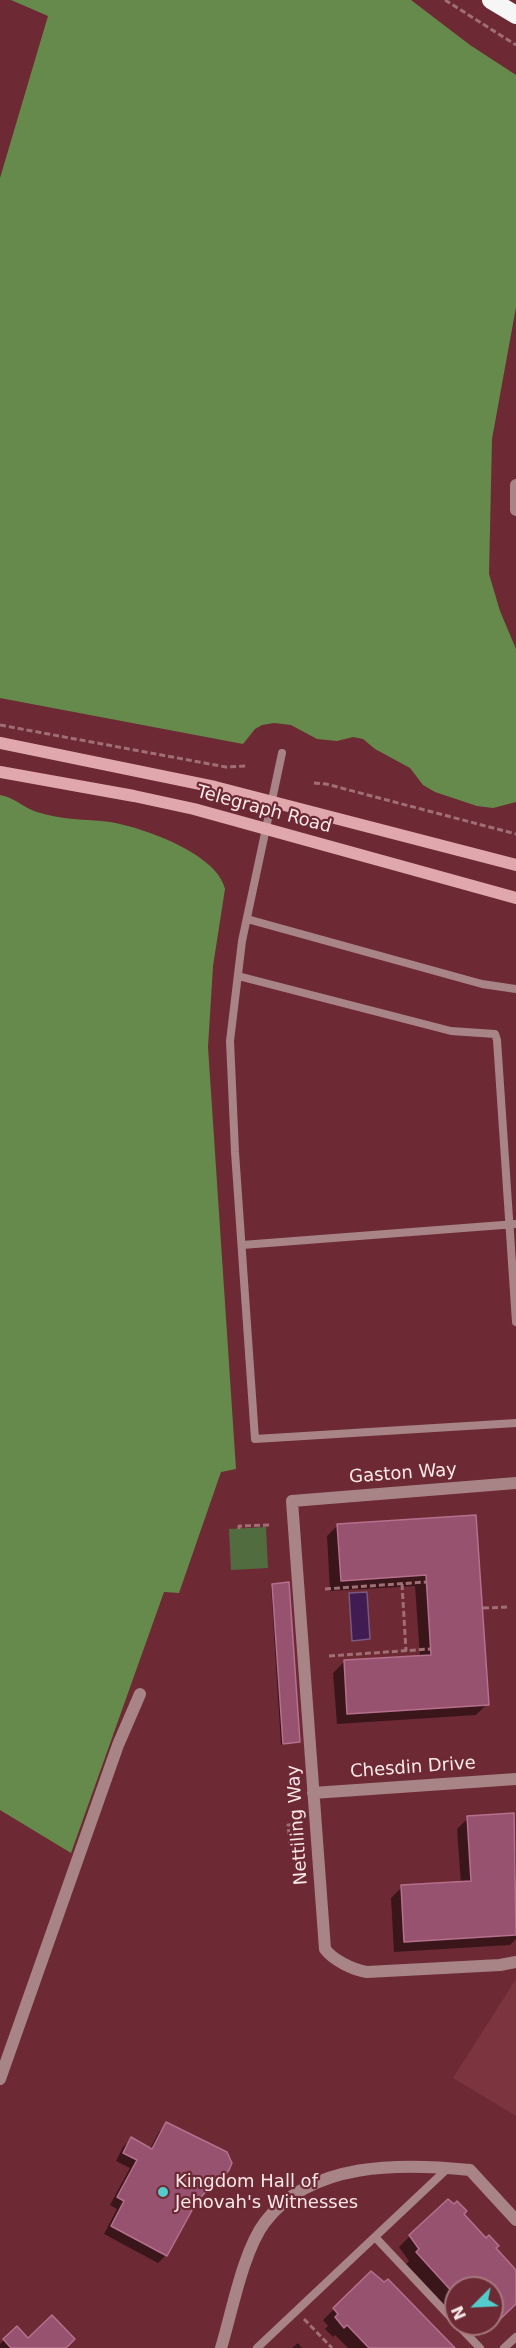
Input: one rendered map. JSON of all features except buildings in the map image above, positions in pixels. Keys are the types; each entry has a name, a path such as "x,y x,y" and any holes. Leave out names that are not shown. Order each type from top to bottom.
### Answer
{"highway":[{"path":"491,0 516,15"}],"main road":[{"name":"Telegraph Road","path":"0,743 104,763 271,801 516,865"},
{"name":"Telegraph Road","path":"0,772 134,796 266,828 516,898"}],"street":[{"path":"516,485 516,510"},
{"name":"Gaston Way","path":"292,1501 516,1484"},
{"name":"Nettiling Way","path":"292,1501 324,1945 329,1954 353,1968 367,1972 500,1965 516,1962"},
{"path":"0,2079 118,1745 140,1694"},
{"name":"Chesdin Drive","path":"313,1792 516,1779"},
{"path":"221,2348 250,2248 265,2222 291,2198 309,2186 346,2173 382,2167 422,2165 470,2170 516,2220"}],"lane":[{"path":"282,753 247,919 237,976 230,1041 255,1439 516,1423"},
{"path":"247,919 482,984 516,988"},
{"path":"237,976 451,1031 495,1034 513,1224 516,1322"},
{"path":"242,1245 513,1224"},
{"path":"257,2348 448,2168"},
{"path":"375,2237 444,2309"},
{"path":"469,2336 480,2348"},
{"path":"504,2348 516,2337"}],"path":[{"path":"445,0 516,45"},
{"path":"0,725 226,767 247,766"},
{"path":"314,783 326,784 516,834"},
{"path":"239,1529 239,1526 271,1525"},
{"path":"325,1589 426,1582"},
{"path":"402,1584 406,1651"},
{"path":"483,1608 509,1607"},
{"path":"329,1656 430,1649"},
{"path":"290,1844 288,1825 306,1824"},
{"path":"296,2311 332,2348"}],"shaded area":[{"path":"367,1592 370,1639 352,1641 349,1593"},
{"path":"516,1979 516,2116 453,2078"}],"green space":[{"path":"11,0 411,0 470,45 516,75 516,307 492,439 489,574 500,611 516,649 516,802 493,808 477,806 435,792 423,785 410,768 375,749 363,739 353,737 337,741 317,739 291,725 274,723 255,729 243,744 0,698 0,178 48,16"},
{"path":"0,795 46,815 110,822 159,836 177,844 209,864 219,876 225,889 213,966 208,1047 236,1469 221,1472 179,1593 164,1592 71,1853 0,1810"},
{"path":"266,1527 268,1568 231,1570 229,1529"}],"place":[{"name":"Kingdom Hall of Jehovah's Witnesses","path":"163,2192"}]}
